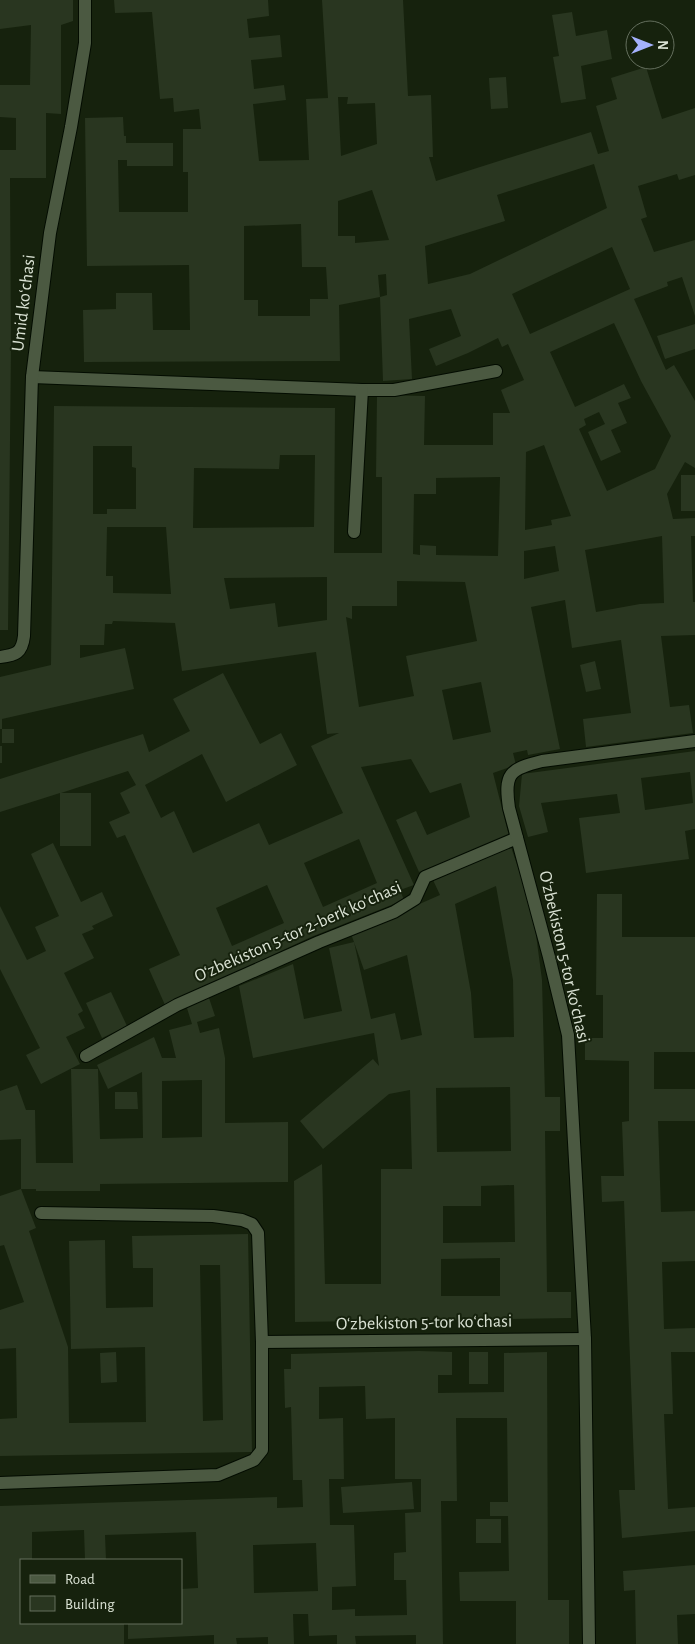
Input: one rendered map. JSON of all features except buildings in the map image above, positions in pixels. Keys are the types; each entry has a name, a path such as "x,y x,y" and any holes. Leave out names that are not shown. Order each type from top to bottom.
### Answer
{"street":[{"name":"Umid koʻchasi","path":"0,657 10,656 18,652 23,645 32,377 50,233 85,43 85,0"},
{"path":"32,377 394,390 496,371"},
{"path":"354,532 362,390"},
{"name":"Oʻzbekiston 5-tor koʻchasi","path":"589,1644 585,1339 568,1035 549,957 508,808 506,786 511,774 523,766 542,761 695,741"},
{"name":"Oʻzbekiston 5-tor 2-berk koʻchasi","path":"86,1056 178,1005 319,942 394,912 415,899 425,877 517,838"},
{"path":"0,1483 218,1475 254,1460 262,1450 262,1342 258,1233 252,1224 242,1220 213,1216 41,1213"},
{"name":"Oʻzbekiston 5-tor koʻchasi","path":"262,1342 585,1339"}]}
